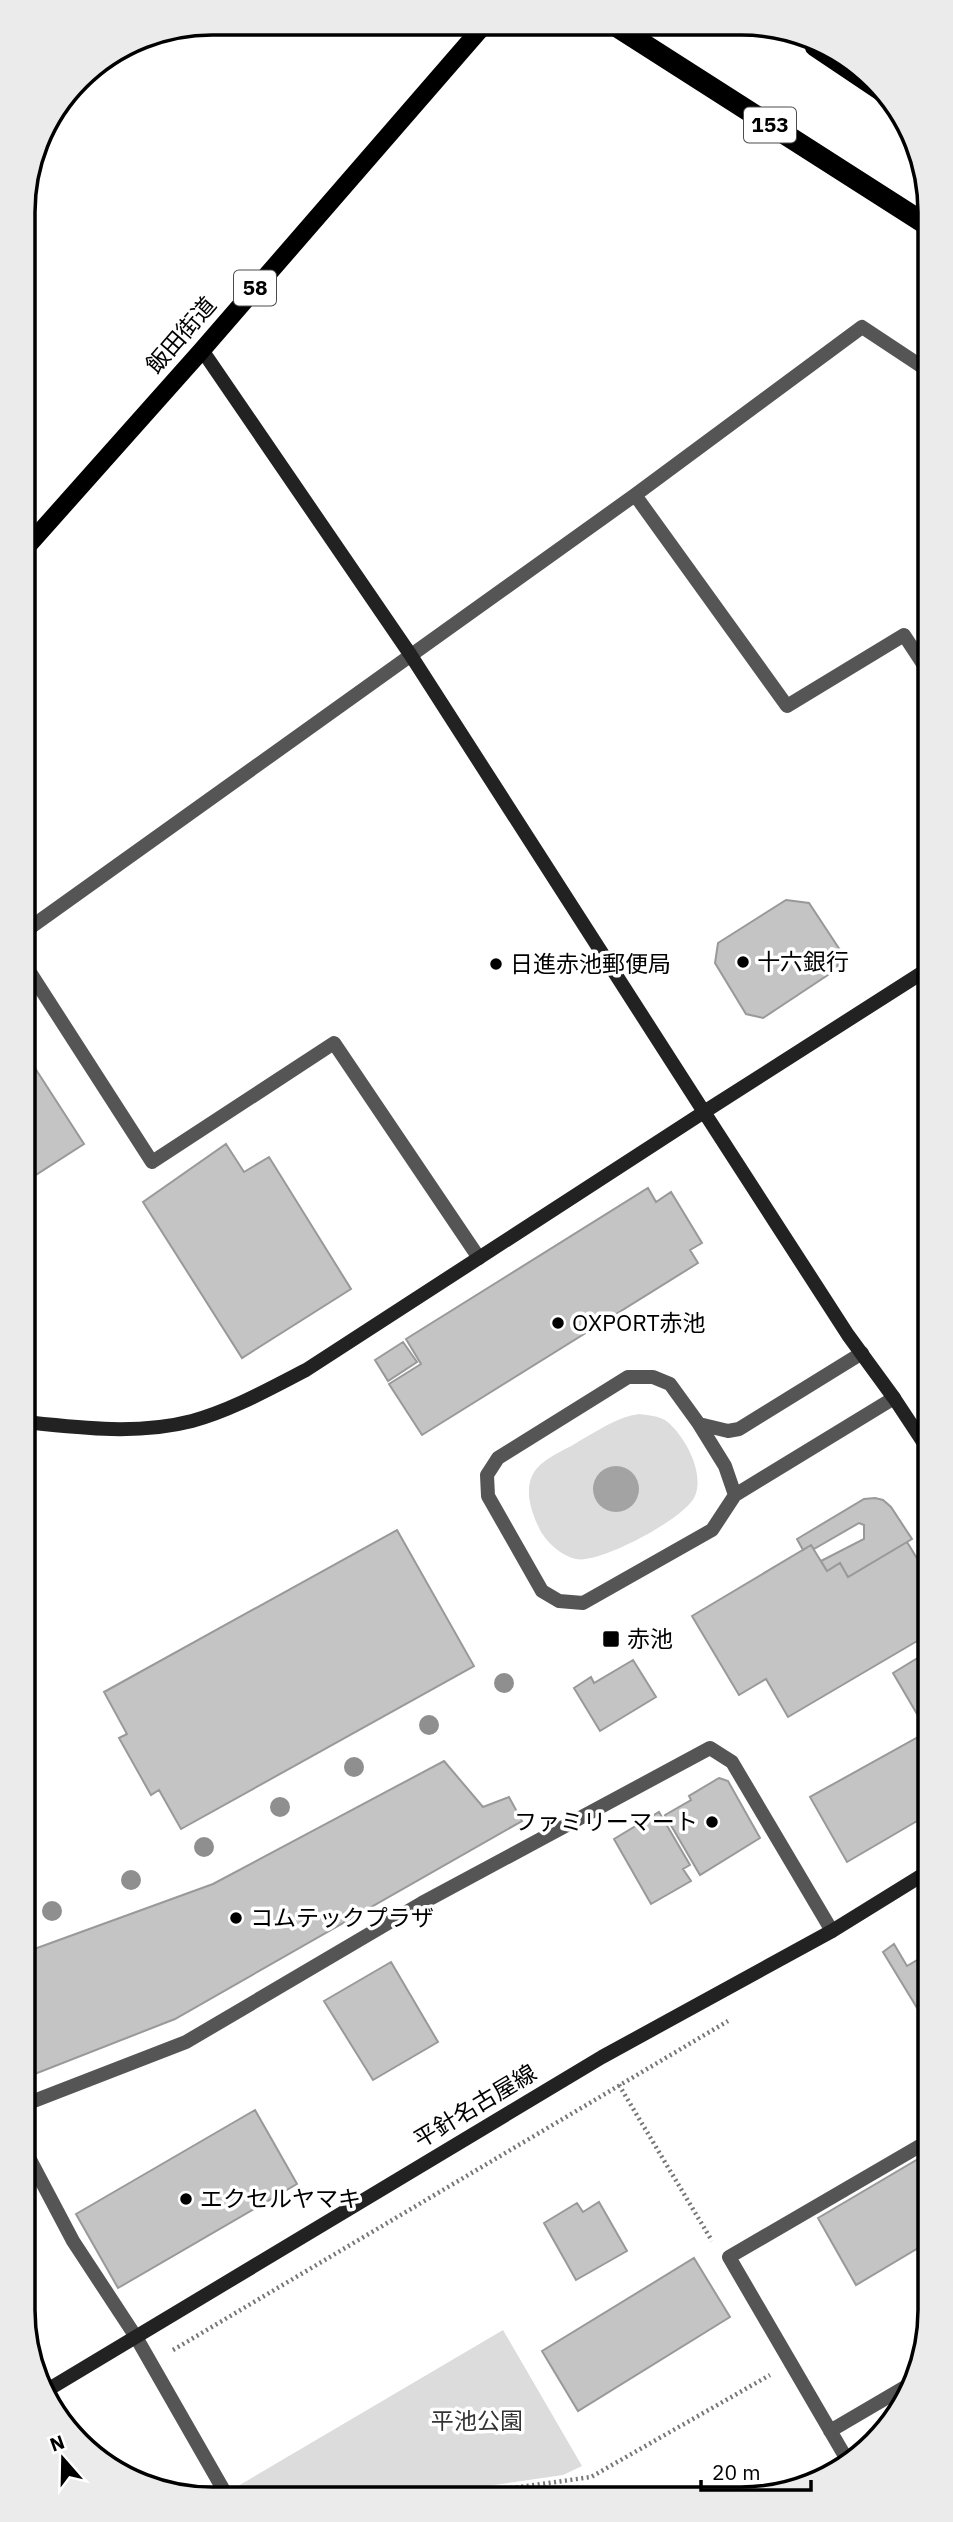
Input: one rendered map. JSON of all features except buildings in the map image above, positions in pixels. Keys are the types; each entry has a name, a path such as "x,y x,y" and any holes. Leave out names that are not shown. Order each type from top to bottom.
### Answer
{"highway":[{"name":"153","path":"630,35 918,219"}],"main road":[{"name":"飯田街道","path":"35,538 202,350 474,35"}],"street":[{"path":"35,924 635,495 862,327 918,364"},
{"path":"202,350 410,654 848,1335 918,1434"},
{"path":"635,495 787,706 904,635 918,656"},
{"path":"35,1423 133,1429 191,1421 239,1404 306,1370 918,975"},
{"path":"35,980 152,1161 334,1043 479,1258"},
{"path":"699,1424 728,1432 739,1429 862,1353"},
{"path":"735,1495 725,1466 699,1424 670,1384 653,1377 628,1377 498,1458 487,1475 488,1496 542,1591 559,1601 583,1603 712,1530 735,1495 894,1398"},
{"path":"35,2101 186,2042 422,1903 710,1748 732,1762 832,1931"},
{"name":"平針名古屋線","path":"52,2387 602,2057 832,1931 918,1878"},
{"path":"844,2454 729,2257 918,2147"},
{"path":"35,2169 73,2241 136,2337 222,2487"},
{"path":"830,2431 900,2390"}],"path":[{"path":"166,2354 738,2015"},
{"path":"619,2085 716,2248 729,2257"},
{"path":"520,2487 592,2477 792,2362"}],"green space":[{"path":"639,1414 665,1420 679,1434 695,1465 695,1496 676,1516 622,1547 588,1559 565,1555 547,1540 533,1514 529,1488 534,1472 549,1458 602,1428"},
{"name":"平池公園","path":"503,2330 582,2466 563,2475 481,2487 238,2486"}],"shaded area":[{"path":"616,1466 632,1473 639,1489 632,1505 616,1512 600,1505 593,1489 600,1473"}],"place":[{"name":"十六銀行","path":"743,962"},
{"name":"日進赤池郵便局","path":"496,964"},
{"name":"OXPORT赤池","path":"558,1323"},
{"name":"赤池","path":"611,1639"},
{"name":"ファミリーマート","path":"712,1822"},
{"name":"コムテックプラザ","path":"236,1918"},
{"name":"エクセルヤマキ","path":"186,2199"}]}
